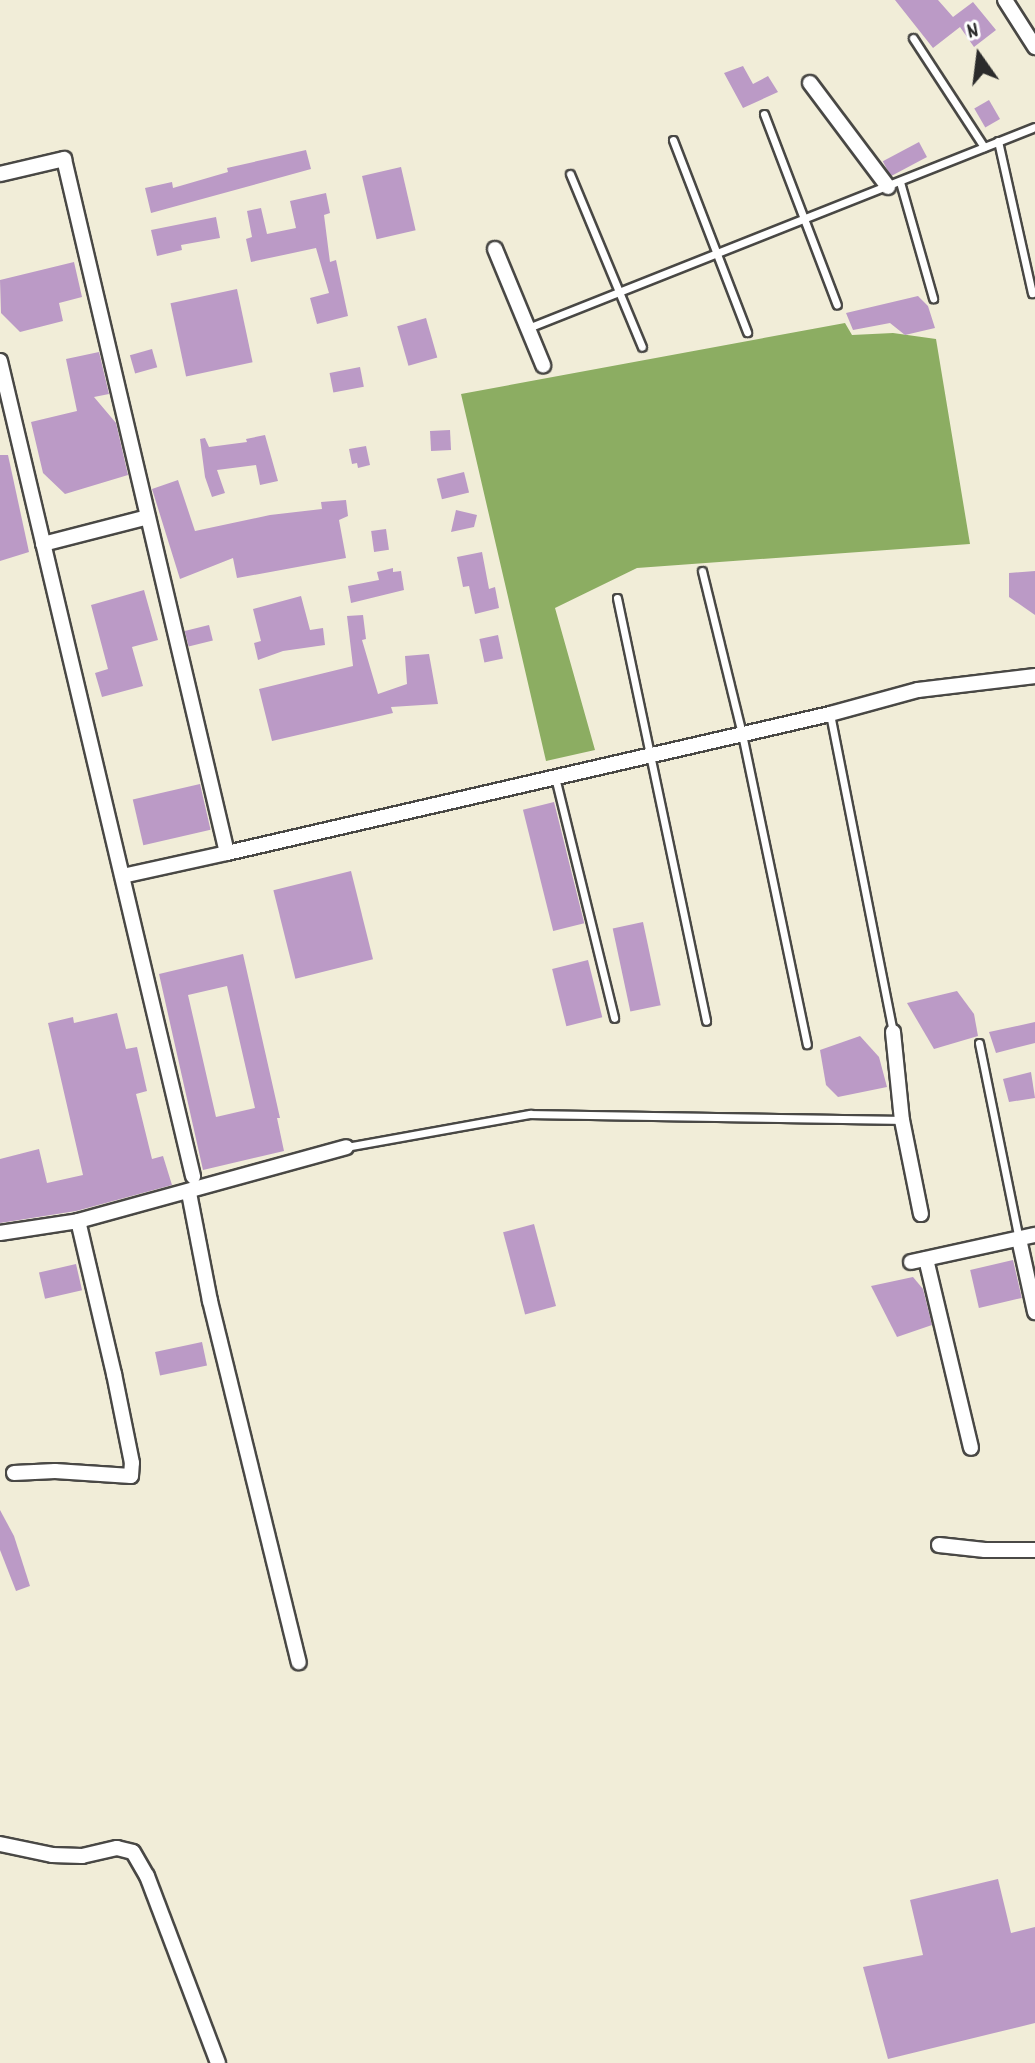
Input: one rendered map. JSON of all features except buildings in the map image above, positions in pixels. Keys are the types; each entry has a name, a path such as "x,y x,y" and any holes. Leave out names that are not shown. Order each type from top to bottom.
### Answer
{"street":[{"path":"1005,0 1035,47"},
{"path":"810,83 894,184"},
{"path":"0,174 64,159 227,853"},
{"path":"495,249 543,365"},
{"path":"0,361 193,1176"},
{"path":"43,544 148,517"},
{"path":"122,876 830,714 918,690 1035,676"},
{"path":"893,1032 902,1120 921,1214"},
{"path":"0,1233 78,1221 189,1193 346,1147"},
{"path":"189,1193 210,1301 299,1662"},
{"path":"14,1473 55,1471 131,1476 132,1463 114,1374 78,1221"},
{"path":"971,1448 918,1260 1035,1235"},
{"path":"1019,1239 1035,1312"},
{"path":"939,1545 985,1550 1035,1550"},
{"path":"0,1844 52,1855 82,1856 117,1848 133,1852 147,1876 218,2063"}],"lane":[{"path":"913,38 984,147"},
{"path":"764,114 837,305"},
{"path":"528,328 1035,127"},
{"path":"673,140 747,332"},
{"path":"998,141 1032,293"},
{"path":"570,174 642,347"},
{"path":"894,184 933,298"},
{"path":"702,571 742,734 807,1044"},
{"path":"617,598 706,1021"},
{"path":"830,714 893,1032"},
{"path":"555,777 614,1018"},
{"path":"979,1043 1019,1239"},
{"path":"346,1147 530,1114 902,1120"}],"green space":[{"path":"845,323 852,335 893,333 936,339 970,544 637,568 555,608 595,750 546,761 461,394"}]}
